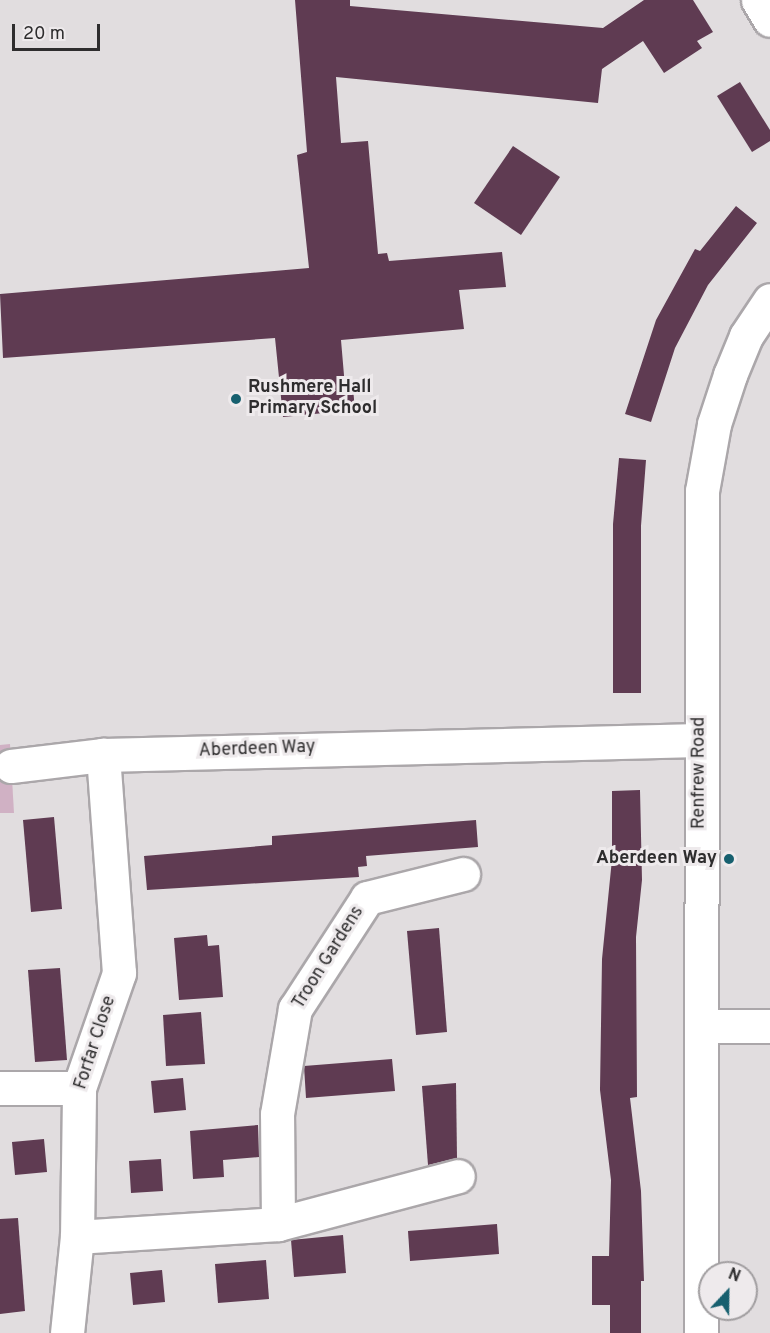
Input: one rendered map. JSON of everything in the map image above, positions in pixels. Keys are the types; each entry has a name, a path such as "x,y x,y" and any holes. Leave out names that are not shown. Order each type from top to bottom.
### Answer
{"street":[{"path":"758,0 770,20"},
{"name":"Renfrew Road","path":"701,1333 702,1026 699,740 702,491 714,424 730,375 746,336 770,300"},
{"name":"Aberdeen Way","path":"11,766 103,755 699,740"},
{"name":"Forfar Close","path":"67,1333 77,1237 79,1088 119,973 103,755"},
{"name":"Troon Gardens","path":"278,1224 277,1114 295,1009 367,898 463,874"},
{"path":"702,1026 770,1026"},
{"path":"0,1088 79,1088"},
{"path":"77,1237 278,1224 458,1176"}],"shaded area":[{"path":"10,744 14,813 0,813 0,745"}],"building":[{"path":"295,0 350,0 350,6 603,28 644,0 693,0 713,32 697,41 702,48 664,73 643,41 602,69 598,103 336,77 341,143 368,141 378,254 387,253 389,261 502,252 506,287 459,290 464,329 341,340 345,387 353,388 355,410 283,417 275,338 3,358 0,294 309,268 297,155 307,152"},
{"path":"740,82 770,130 770,141 752,152 717,96"},
{"path":"513,146 560,177 521,235 474,203"},
{"path":"736,206 757,223 708,285 675,348 651,422 625,414 656,320 695,249 700,251"},
{"path":"619,458 646,460 641,526 641,693 613,693 613,524"},
{"path":"640,790 642,880 636,937 637,1097 630,1098 641,1191 644,1281 641,1281 641,1333 610,1333 610,1305 592,1305 592,1256 609,1256 611,1180 600,1090 602,959 612,859 612,791"},
{"path":"54,817 62,909 31,912 23,820"},
{"path":"476,820 478,847 366,856 367,866 358,867 359,877 147,890 144,856 272,845 272,836"},
{"path":"439,928 447,1032 416,1035 407,931"},
{"path":"207,935 208,946 219,945 223,997 179,1000 174,938"},
{"path":"60,968 67,1060 35,1062 28,970"},
{"path":"201,1012 205,1064 166,1066 163,1015"},
{"path":"392,1059 395,1091 306,1098 304,1066"},
{"path":"183,1078 186,1110 154,1113 151,1081"},
{"path":"456,1083 457,1158 428,1165 422,1086"},
{"path":"258,1125 259,1157 223,1160 224,1177 193,1179 190,1131"},
{"path":"44,1139 47,1172 15,1175 12,1142"},
{"path":"161,1159 163,1191 131,1193 129,1161"},
{"path":"18,1218 25,1311 0,1314 0,1219"},
{"path":"497,1224 499,1254 410,1261 408,1231"},
{"path":"343,1235 346,1273 294,1277 291,1240"},
{"path":"266,1260 269,1299 218,1303 215,1264"},
{"path":"162,1270 165,1302 133,1305 130,1273"}],"place":[{"name":"Rushmere Hall Primary School","path":"236,399"},
{"name":"Aberdeen Way","path":"729,859"}]}
